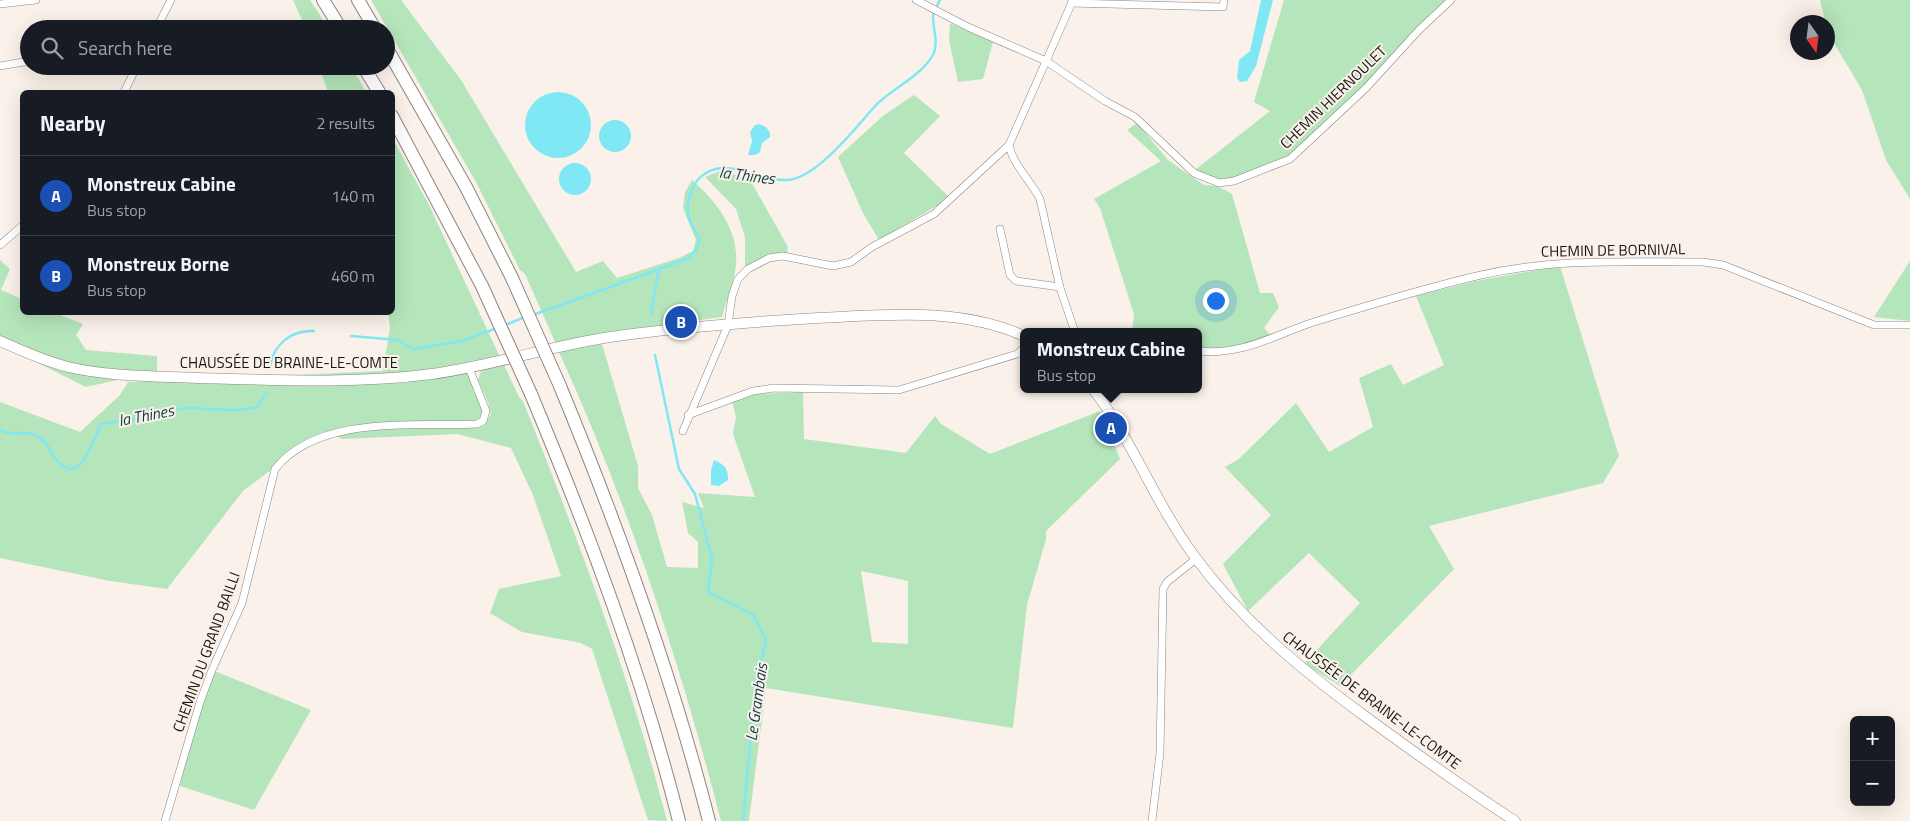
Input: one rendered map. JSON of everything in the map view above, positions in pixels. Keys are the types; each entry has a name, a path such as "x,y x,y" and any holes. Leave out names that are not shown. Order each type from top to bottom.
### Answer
{"highway":[{"path":"323,0 335,20"},
{"path":"358,0 370,20"},
{"path":"395,63 466,187 512,278 560,386 638,583 671,684 709,821"},
{"path":"369,75 378,90"},
{"path":"395,122 482,286 531,394 610,592 642,693 679,821"}],"main road":[{"name":"CHAUSSÉE DE BRAINE-LE-COMTE","path":"0,342 67,367 130,376 252,380 403,377 469,368 608,337 728,325 915,315 966,318 991,324 1020,335"},
{"name":"CHAUSSÉE DE BRAINE-LE-COMTE","path":"1096,393 1117,426 1165,512 1196,559 1248,620 1301,669 1450,778 1515,821"}],"street":[{"path":"0,4 36,0"},
{"path":"161,20 171,0"},
{"name":"CHEMIN HIERNOULET","path":"916,0 1046,61 1105,101 1135,117 1194,173 1219,183 1234,181 1290,159 1380,74 1419,30 1451,0"},
{"path":"683,432 688,415 728,325 732,296 738,279 748,268 769,258 799,258 833,266 851,262 872,247 934,214 1009,144 1072,1 1223,7 1224,0"},
{"path":"0,66 20,63"},
{"path":"125,90 132,75"},
{"path":"1009,144 1011,156 1034,186 1040,200 1060,287 1074,328"},
{"path":"0,245 20,228"},
{"path":"1000,229 1010,275 1016,281 1060,287"},
{"name":"CHEMIN DE BORNIVAL","path":"1202,351 1234,351 1311,323 1408,294 1503,270 1563,262 1703,262 1723,265 1874,325 1910,325"},
{"path":"688,415 754,391 774,388 899,390 1017,354 1020,351"},
{"name":"CHEMIN DU GRAND BAILLI","path":"165,821 200,702 242,603 275,469 297,450 316,439 329,435 353,430 418,424 477,424 483,421 486,411 469,368"},
{"path":"1152,821 1160,753 1164,589 1167,582 1196,559"}],"green space":[{"path":"293,0 310,0 323,20 302,20"},
{"path":"371,0 401,0 461,80 576,272 603,261 617,278 679,258 693,251 696,240 683,208 685,192 692,180 718,207 734,240 736,265 722,317 597,334 556,344 525,274 520,270 476,182 395,42 395,20 383,20"},
{"path":"1284,0 1448,0 1374,79 1290,156 1238,178 1219,180 1195,170 1270,111 1254,102"},
{"path":"1820,0 1910,0 1910,199 1886,160 1862,90 1835,45 1835,15 1824,15"},
{"path":"950,23 993,42 983,79 958,82 949,40"},
{"path":"322,75 356,75 365,90 327,90"},
{"path":"914,95 940,116 904,153 950,198 879,240 863,213 838,157 884,115"},
{"path":"1137,123 1168,160 1204,185 1217,186 1232,194 1260,293 1273,293 1279,307 1264,328 1270,335 1231,349 1202,348 1202,328 1132,328 1134,314 1100,208 1094,199 1161,161 1127,130"},
{"path":"395,143 429,205 500,357 431,369 469,368 486,422 491,414 478,380 481,371 504,365 519,397 523,401 564,505 620,661 667,821 648,820 592,649 581,643 522,632 490,613 499,589 561,576 533,495 511,448 457,434 342,439 336,436 353,430 304,445 243,491 167,589 110,581 0,558 0,402 80,432 120,395 128,382 383,371 390,327 388,315 395,315"},
{"path":"720,171 749,178 788,247 787,253 768,254 745,267 745,237 736,209 705,177"},
{"path":"0,260 10,269 1,290 20,298 20,315 60,315 83,324 76,335 86,350 157,356 157,371 86,387 0,344"},
{"path":"1910,261 1910,321 1874,317"},
{"path":"1560,266 1619,456 1603,483 1429,526 1454,569 1340,686 1304,664 1360,603 1309,553 1248,611 1223,564 1271,515 1225,467 1239,459 1296,403 1329,452 1373,427 1359,378 1391,364 1403,385 1444,365 1416,296 1476,281"},
{"path":"602,344 638,466 638,488 652,515 667,567 698,568 698,542 688,533 682,502 704,508 698,493 755,497 733,434 736,417 732,401 754,394 803,392 804,439 906,453 935,416 941,424 990,454 1100,411 1120,459 1046,531 1046,539 1027,605 1013,728 766,688 749,821 721,821 688,702 650,583 607,466 559,352","holes":["861,571 908,581 908,644 872,642"]},
{"path":"212,670 311,710 254,810 180,786 200,702"}],"water":[{"path":"1261,0 1273,0 1256,66 1247,81 1240,82 1237,78 1239,60 1250,51"},
{"path":"558,92 571,95 581,102 588,112 591,125 588,138 581,148 571,155 558,158 545,155 535,148 528,138 525,125 528,112 535,102 545,95"},
{"path":"615,120 627,124 631,136 627,148 615,152 603,148 599,136 603,124"},
{"path":"759,124 766,127 770,137 762,143 760,152 755,155 748,155 752,141 750,132 755,125"},
{"path":"575,163 587,167 591,179 587,191 575,195 563,191 559,179 563,167"},
{"path":"714,460 723,465 727,473 728,480 719,486 711,485 711,470"}],"waterway":[{"name":"la Thines","path":"533,315 687,259 696,250 700,239 689,219 690,193 696,182 706,173 715,169 725,168 778,180 788,180 800,177 812,170 848,137 876,105 914,76 928,62 935,50 936,41 933,15 940,0"},
{"name":"Le Grambais","path":"651,314 659,269"},
{"name":"la Thines","path":"505,325 525,317"},
{"name":"la Thines","path":"351,336 398,340 413,349 462,341 497,328"},
{"name":"la Thines","path":"270,366 275,351 285,340 298,333 314,331"},
{"name":"Le Grambais","path":"655,355 679,469 695,494 712,559 708,592 753,615 766,641 756,681 743,821"},
{"name":"la Thines","path":"0,430 9,433 27,433 40,437 54,457 63,466 71,469 84,460 101,424 146,417 184,408 235,410 256,408 267,393"}],"place":[{"name":"Monstreux Borne","path":"681,322"},
{"name":"Monstreux Cabine","path":"1111,428"}]}
